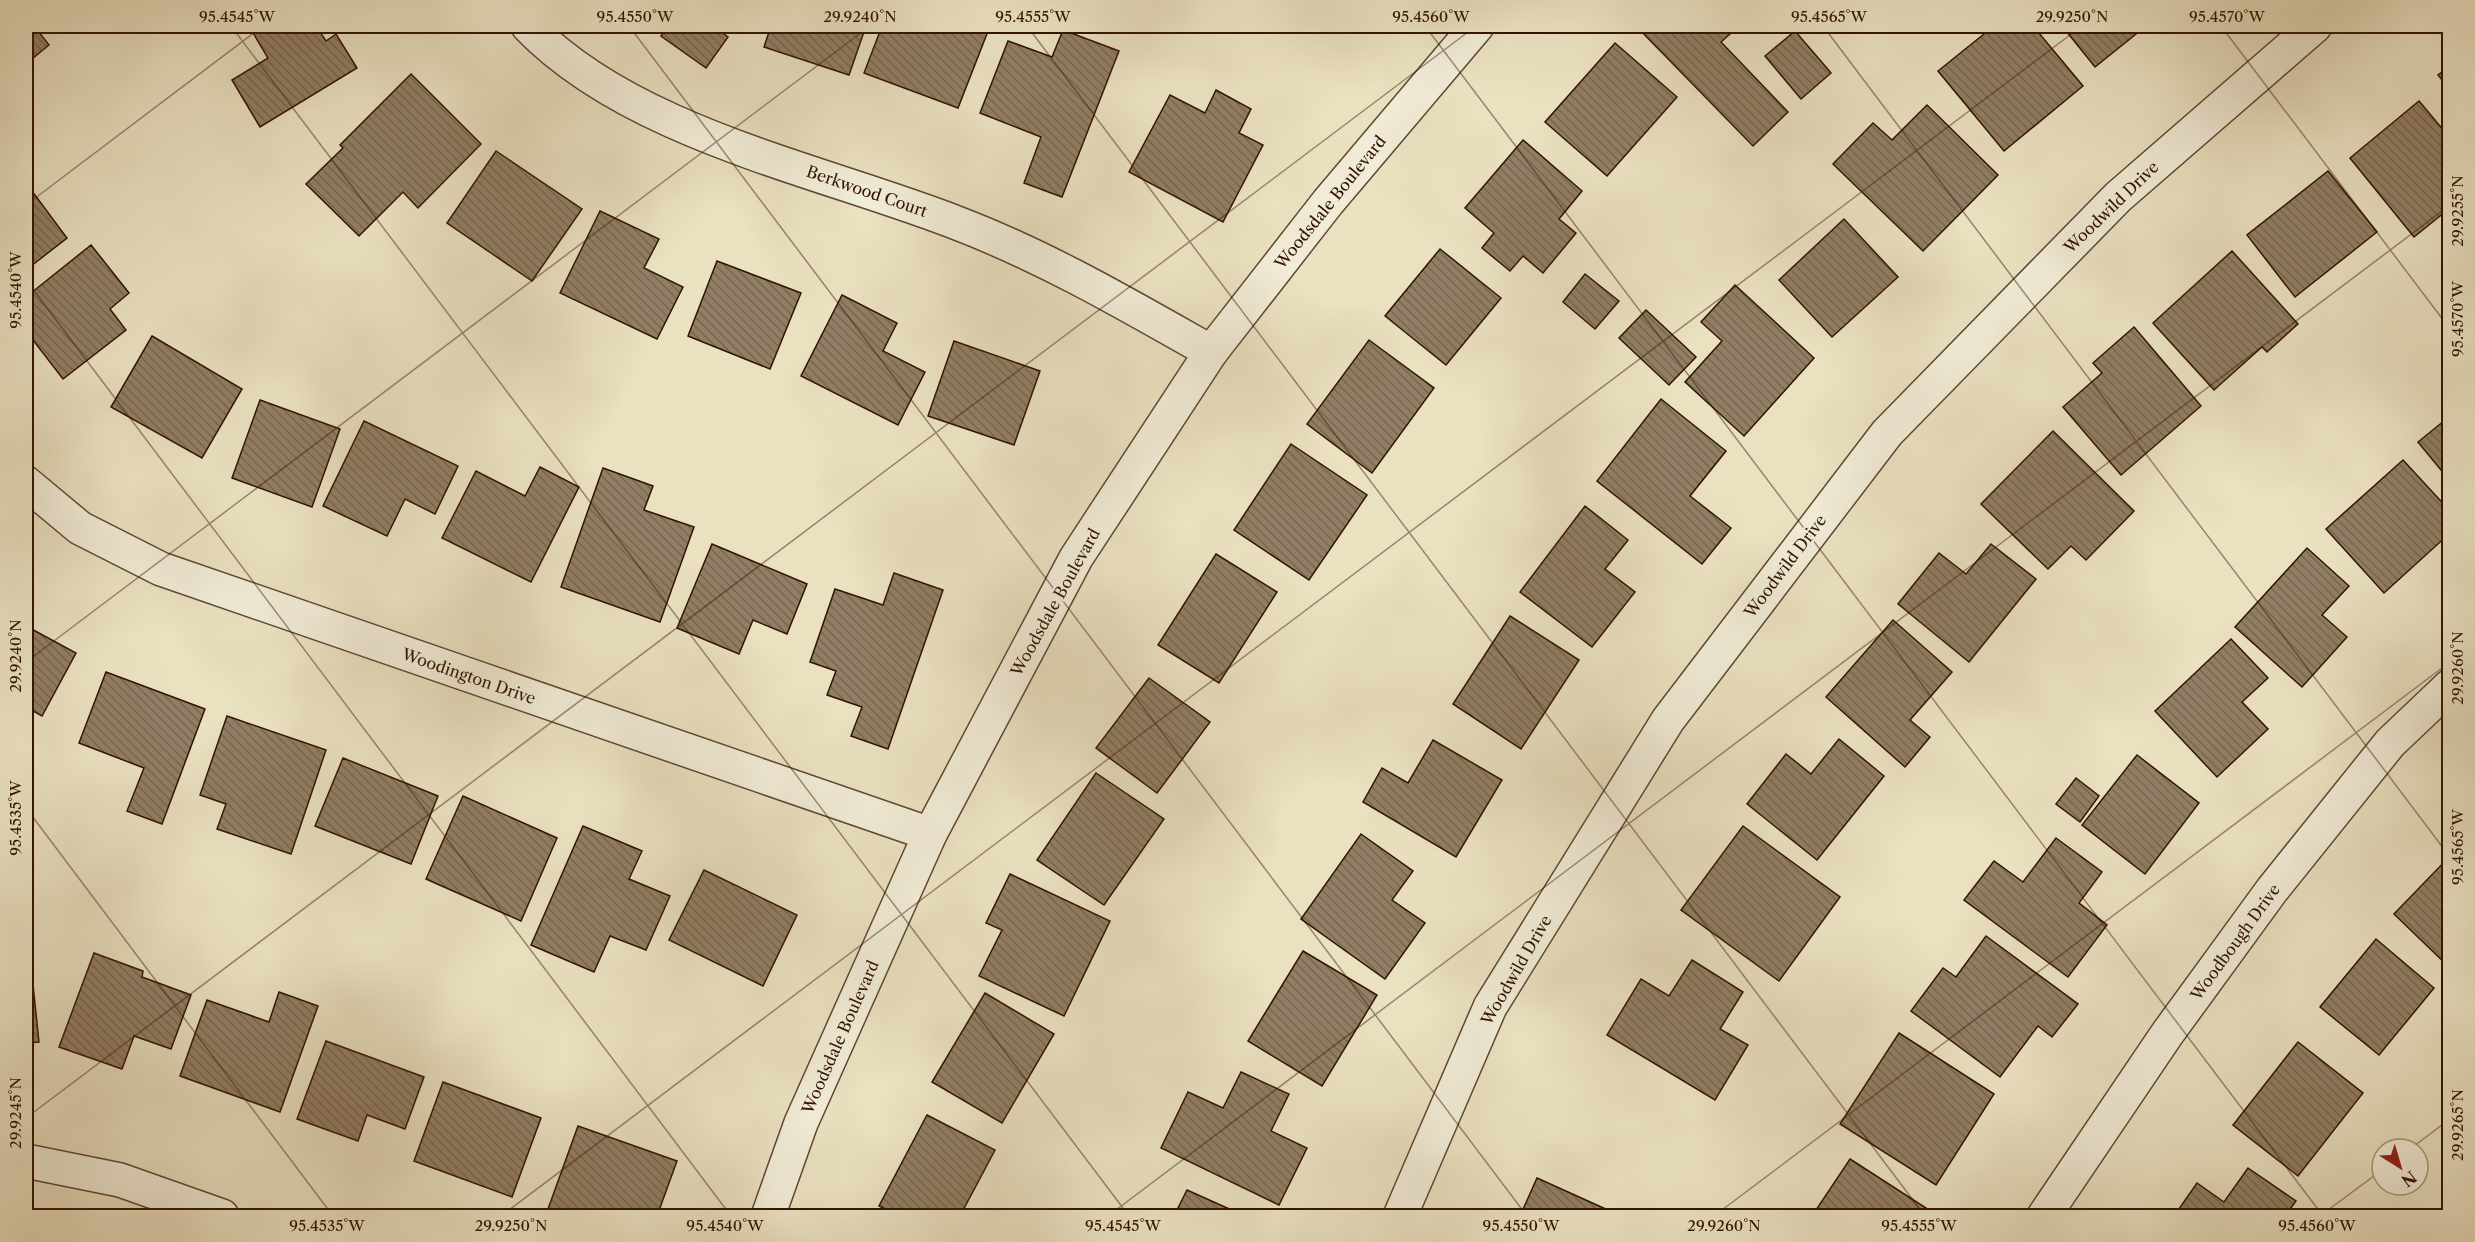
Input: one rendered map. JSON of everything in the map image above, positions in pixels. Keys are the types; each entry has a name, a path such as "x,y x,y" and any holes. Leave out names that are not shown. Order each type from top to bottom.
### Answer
{"street":[{"name":"Berkwood Court","path":"528,26 546,44 625,99 717,139 958,223 1081,279 1211,352"},
{"name":"Woodsdale Boulevard","path":"768,1216 801,1123 930,834 1076,558 1211,352 1328,202 1477,26"},
{"name":"Woodwild Drive","path":"1400,1216 1490,1007 1662,730 1887,433 2118,197 2315,26"},
{"name":"Woodington Drive","path":"26,483 80,528 161,569 930,834"},
{"name":"Woodbough Drive","path":"2044,1216 2167,1034 2272,890 2390,743 2450,686"},
{"path":"26,1161 120,1180 222,1216"}],"building":[{"path":"26,26 34,26 49,45 26,64"},
{"path":"249,26 316,26 326,41 336,34 357,68 260,127 232,80 268,58"},
{"path":"668,26 712,26 728,37 706,68 661,36"},
{"path":"771,26 866,26 849,75 764,47"},
{"path":"882,26 990,26 958,108 864,73"},
{"path":"1636,26 1739,26 1721,42 1788,112 1753,146"},
{"path":"1994,26 2033,26 2083,86 2004,151 1938,71"},
{"path":"2062,26 2146,26 2095,67"},
{"path":"1063,30 1119,51 1062,197 1024,183 1041,137 980,113 1008,41 1052,57"},
{"path":"1795,31 1831,73 1801,99 1765,56"},
{"path":"1615,43 1677,97 1607,176 1545,122"},
{"path":"2450,66 2450,90 2438,75"},
{"path":"411,74 481,144 418,208 403,192 359,236 306,184 343,148 340,145"},
{"path":"1216,90 1251,109 1239,133 1263,145 1223,222 1129,172 1170,95 1205,113"},
{"path":"2419,101 2450,138 2450,208 2414,237 2350,158"},
{"path":"1927,105 1998,175 1923,251 1833,164 1873,123 1892,140"},
{"path":"1523,140 1582,191 1559,219 1576,233 1543,273 1523,256 1510,271 1482,248 1494,233 1465,208"},
{"path":"496,151 582,209 532,281 447,223"},
{"path":"2328,171 2377,232 2295,297 2247,235"},
{"path":"26,183 67,238 26,270"},
{"path":"600,211 659,239 644,268 683,287 657,339 560,293"},
{"path":"1844,219 1898,277 1832,337 1779,280"},
{"path":"91,245 129,293 110,309 126,330 63,379 26,331 26,297"},
{"path":"1440,249 1501,298 1446,365 1385,316"},
{"path":"2232,251 2298,324 2267,352 2262,347 2214,390 2153,323"},
{"path":"717,261 801,293 770,369 688,336"},
{"path":"1585,274 1619,301 1595,329 1563,302"},
{"path":"1735,285 1814,358 1744,436 1685,382 1722,341 1701,322"},
{"path":"842,295 897,323 883,351 925,372 898,425 801,376"},
{"path":"1646,310 1696,357 1669,385 1619,338"},
{"path":"2134,327 2201,406 2121,475 2063,407 2102,373 2093,363"},
{"path":"152,336 242,389 202,458 111,407"},
{"path":"1369,340 1434,388 1372,473 1307,424"},
{"path":"954,341 1040,371 1014,445 928,416"},
{"path":"1661,399 1726,451 1690,496 1731,528 1702,564 1597,481"},
{"path":"260,400 340,429 312,507 232,478"},
{"path":"2450,416 2450,481 2418,442"},
{"path":"364,421 458,466 435,514 405,499 387,536 323,506"},
{"path":"2053,431 2134,511 2086,560 2071,546 2048,569 1981,504"},
{"path":"1291,444 1367,495 1309,580 1234,530"},
{"path":"2403,460 2450,511 2450,533 2384,593 2326,529"},
{"path":"540,467 579,487 531,582 442,538 476,471 525,496"},
{"path":"603,468 653,486 644,510 694,527 660,622 561,587"},
{"path":"1585,506 1628,540 1605,569 1635,592 1592,647 1520,592"},
{"path":"712,544 807,584 787,634 753,620 739,654 677,628"},
{"path":"1991,544 2036,579 1969,662 1898,604 1939,553 1966,574"},
{"path":"2307,548 2349,586 2322,615 2347,637 2302,687 2235,627"},
{"path":"1216,554 1277,592 1219,683 1158,645"},
{"path":"894,573 943,590 888,749 851,736 862,707 827,695 836,671 810,662 835,589 883,605"},
{"path":"1510,616 1579,660 1521,749 1453,704"},
{"path":"1893,620 1952,672 1910,720 1930,737 1905,767 1826,697"},
{"path":"26,626 76,653 42,716 26,707"},
{"path":"2231,639 2268,678 2242,702 2268,729 2217,777 2155,711"},
{"path":"106,672 205,709 162,824 127,811 144,768 79,743"},
{"path":"1149,678 1210,722 1157,793 1096,748"},
{"path":"227,716 326,750 291,854 217,829 226,804 200,795"},
{"path":"1839,739 1884,776 1817,860 1747,804 1786,754 1811,774"},
{"path":"1433,740 1502,780 1456,857 1363,802 1382,768 1408,783"},
{"path":"2137,755 2199,803 2145,874 2082,825"},
{"path":"343,758 438,796 411,864 315,826"},
{"path":"1096,773 1164,819 1104,905 1037,860"},
{"path":"2076,778 2099,796 2080,822 2056,804"},
{"path":"463,796 557,838 521,921 426,879"},
{"path":"583,826 642,851 629,879 670,896 646,950 610,936 594,972 531,945"},
{"path":"1743,826 1840,897 1779,981 1681,910"},
{"path":"1361,834 1413,871 1392,900 1425,923 1385,979 1301,919"},
{"path":"2056,838 2102,872 2079,903 2107,925 2068,977 1964,900 1994,861 2023,882"},
{"path":"2450,856 2450,968 2394,914"},
{"path":"704,870 797,915 763,986 669,940"},
{"path":"1010,874 1110,921 1064,1016 979,976 1002,930 986,923"},
{"path":"1986,936 2078,1004 2052,1037 2038,1026 2000,1077 1911,1011 1943,968 1956,977"},
{"path":"2376,939 2434,988 2379,1055 2320,1007"},
{"path":"1303,951 1377,995 1322,1086 1248,1041"},
{"path":"94,953 143,971 142,977 191,995 171,1049 134,1036 122,1069 59,1047"},
{"path":"30,956 39,1042 26,1043 26,957"},
{"path":"1692,960 1743,992 1720,1029 1748,1045 1715,1100 1607,1035 1641,979 1669,996"},
{"path":"279,992 318,1006 280,1112 180,1076 207,1000 269,1022"},
{"path":"985,993 1054,1034 1002,1123 932,1082"},
{"path":"1899,1033 1994,1094 1936,1185 1840,1124"},
{"path":"326,1041 424,1077 405,1129 367,1115 358,1141 297,1119"},
{"path":"2298,1042 2363,1093 2298,1176 2233,1125"},
{"path":"1241,1072 1289,1094 1271,1131 1307,1148 1279,1205 1161,1148 1188,1092 1223,1108"},
{"path":"443,1082 541,1118 512,1197 414,1161"},
{"path":"927,1115 995,1150 960,1216 899,1216 879,1206"},
{"path":"578,1126 677,1161 657,1216 571,1216 548,1209"},
{"path":"1850,1159 1926,1208 1921,1216 1812,1216"},
{"path":"2248,1168 2296,1201 2285,1216 2174,1216 2197,1183 2224,1202"},
{"path":"1537,1178 1610,1211 1608,1216 1520,1216"},
{"path":"1187,1190 1245,1216 1174,1216"}]}
